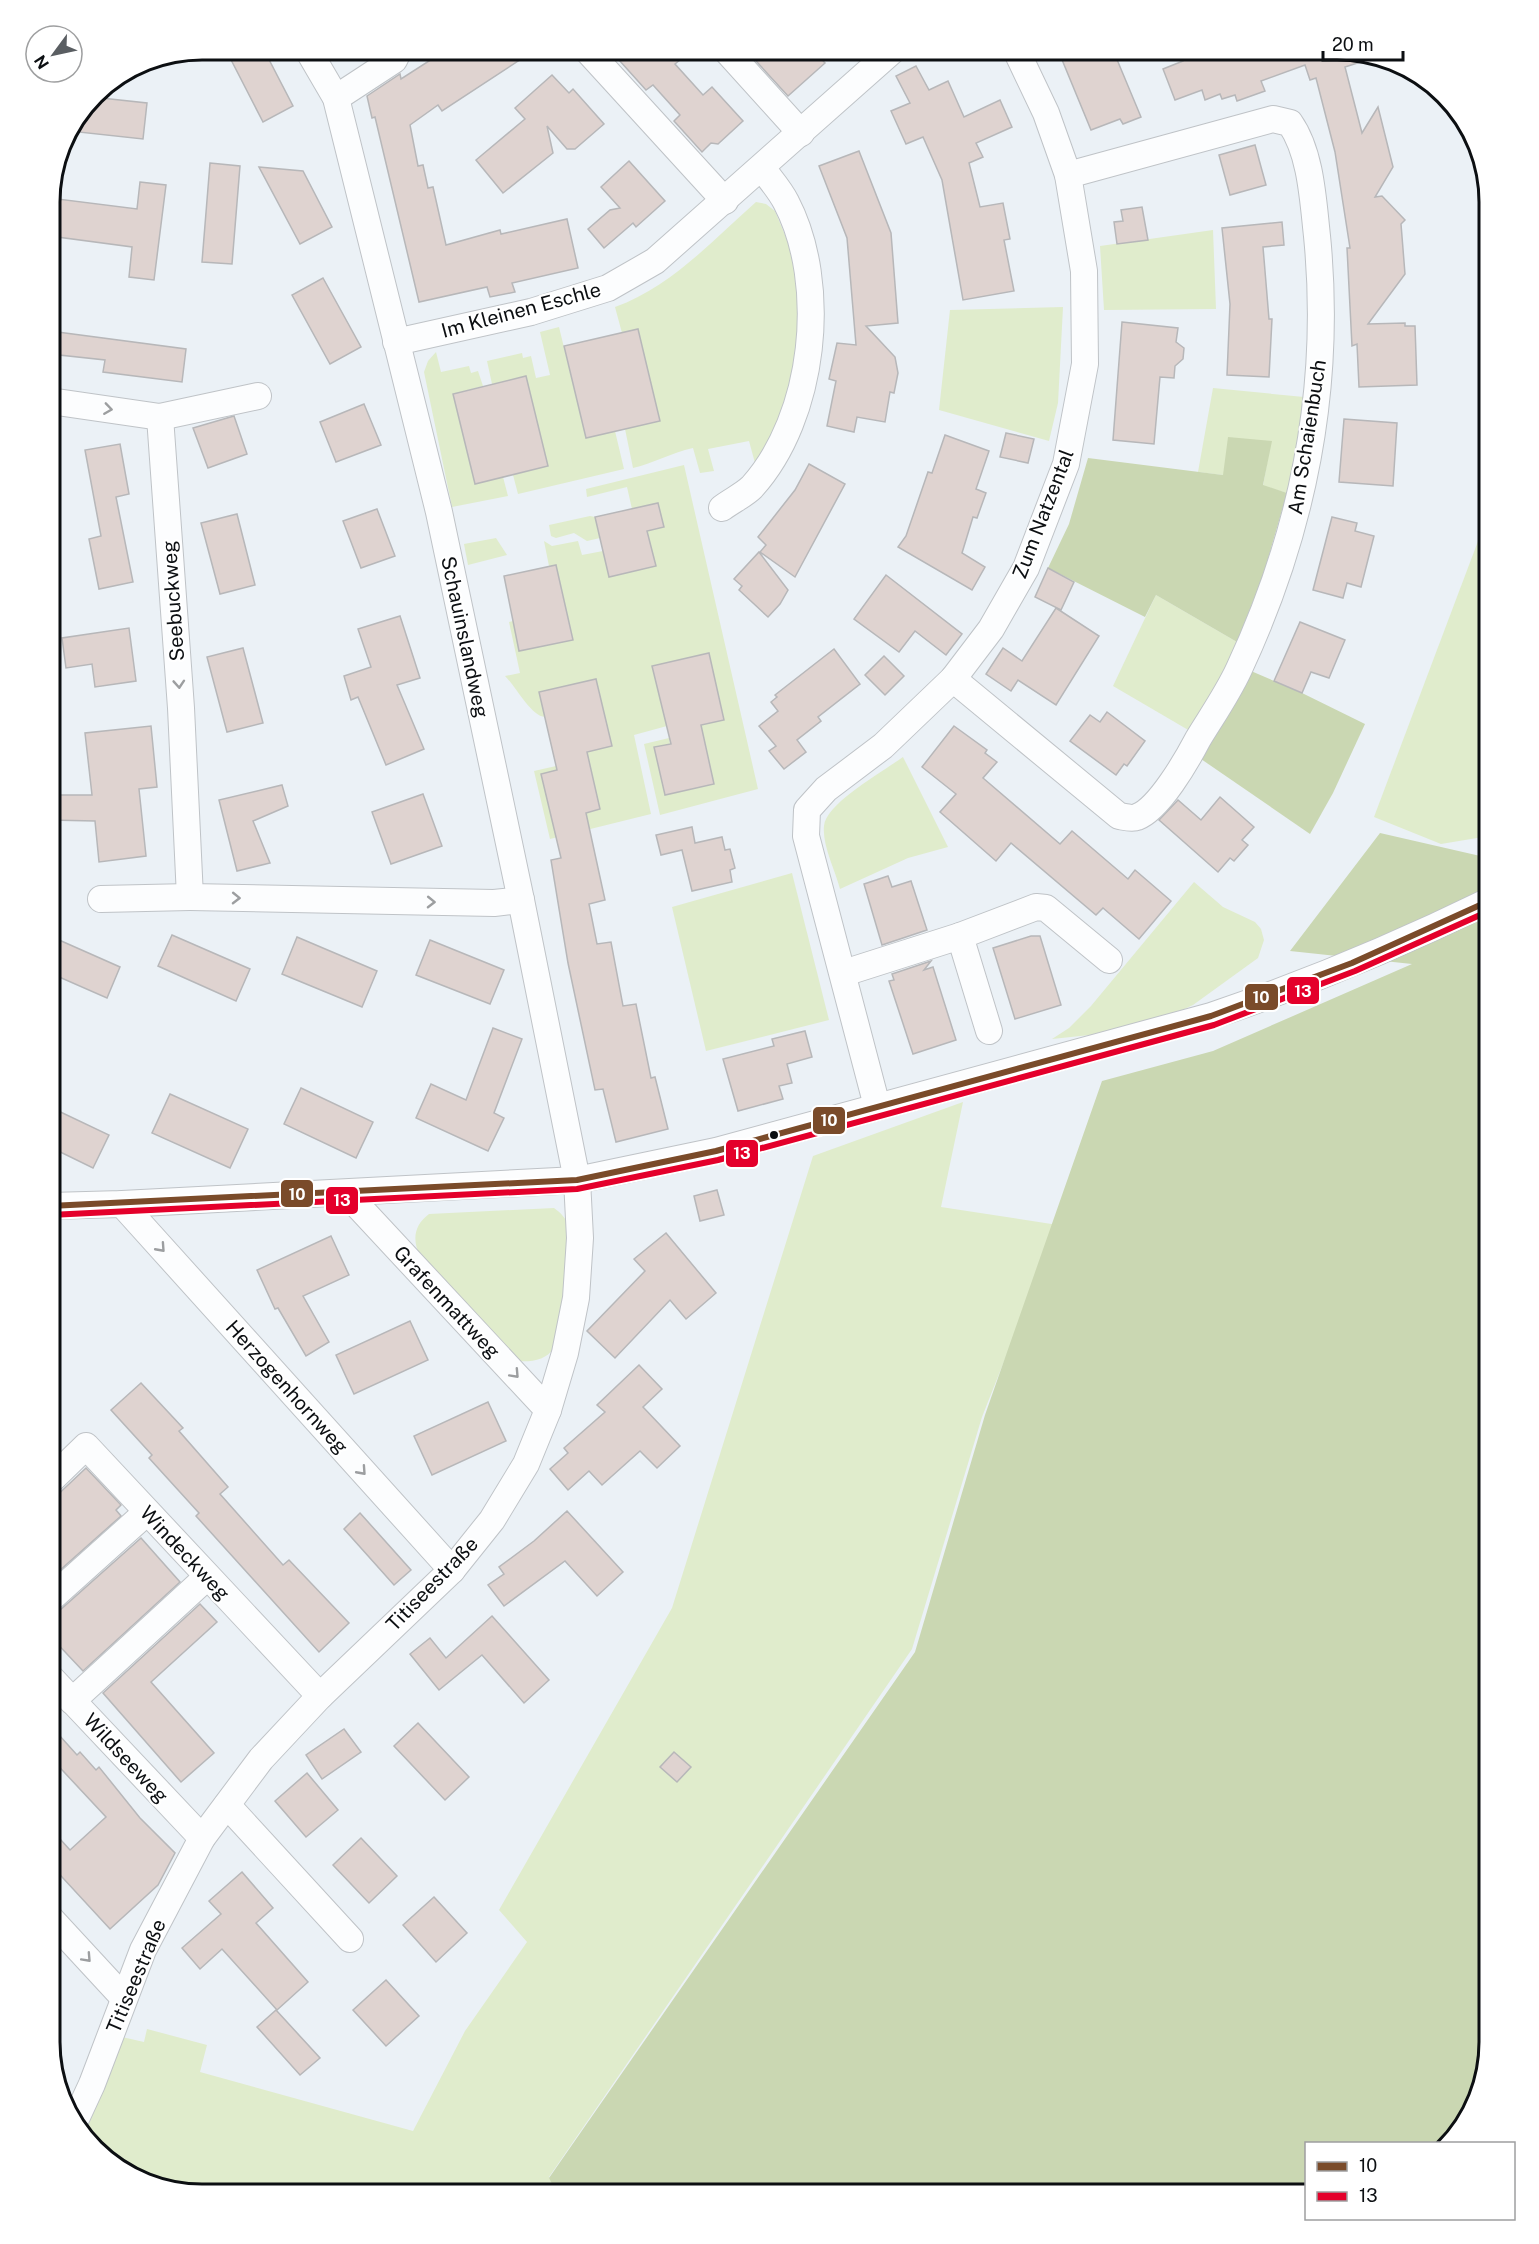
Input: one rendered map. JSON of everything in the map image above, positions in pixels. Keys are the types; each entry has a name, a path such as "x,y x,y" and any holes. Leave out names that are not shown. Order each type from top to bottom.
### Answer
{"street":[{"name":"Schauinslandweg","path":"315,60 336,98 439,512 521,900 577,1180"},
{"path":"336,98 394,60"},
{"path":"596,60 725,201"},
{"path":"735,60 801,133"},
{"name":"Im Kleinen Eschle","path":"396,342 531,312 608,288 655,261 882,60"},
{"name":"Zum Natzental","path":"877,1106 844,973 806,836 807,810 826,789 883,746 953,679 991,629 1026,568 1066,464 1085,364 1084,271 1068,175 1046,113 1021,60"},
{"name":"Am Schaienbuch","path":"953,679 1119,816 1136,818 1150,809 1186,760 1238,670 1272,591 1301,498 1314,417 1322,326 1314,212 1301,138 1290,123 1273,119 1068,175"},
{"path":"722,508 751,488 777,452 801,394 811,338 809,281 802,243 786,201 762,168"},
{"path":"60,402 160,417 258,396"},
{"name":"Seebuckweg","path":"160,417 181,708 190,897"},
{"path":"101,899 190,897 494,903 521,900"},
{"path":"60,1206 577,1180 673,1162 1210,1016 1274,995 1418,936 1479,906"},
{"path":"844,973 960,936 1036,908 1046,908 1109,960"},
{"path":"960,936 990,1031"},
{"name":"Titiseestraße","path":"79,2113 143,1950 202,1839 261,1759 320,1696 452,1570 492,1520 526,1464 548,1410 565,1353 576,1298 580,1238 577,1180"},
{"name":"Grafenmattweg","path":"346,1193 548,1410"},
{"name":"Herzogenhornweg","path":"122,1204 452,1570"},
{"name":"Windeckweg","path":"60,1471 86,1446 320,1696"},
{"path":"60,1590 147,1512"},
{"path":"72,1701 207,1577"},
{"name":"Wildseeweg","path":"60,1688 202,1839"},
{"path":"227,1804 350,1939"},
{"path":"60,1929 123,1997"}],"green space":[{"path":"756,202 766,204 775,211 796,267 799,298 794,374 788,399 769,445 755,463 749,441 708,449 714,471 700,473 693,448 633,468 625,429 660,420 638,330 622,333 615,307 655,288 673,275"},
{"path":"1213,230 1216,309 1104,310 1100,246"},
{"path":"1063,307 1058,403 1049,441 939,410 950,310"},
{"path":"559,327 586,438 615,431 624,469 518,494 513,475 548,466 526,377 492,384 487,361 522,353 523,358 531,356 536,378 550,375 540,332"},
{"path":"436,352 441,372 469,366 471,373 478,371 483,386 453,394 475,484 503,477 508,496 452,507 424,372 428,361"},
{"path":"1213,388 1304,397 1301,429 1287,493 1263,486 1271,441 1223,475 1198,472"},
{"path":"1228,437 1272,441 1263,485 1287,493 1263,576 1237,642 1156,595 1145,617 1048,568 1069,524 1088,458 1223,475"},
{"path":"684,465 758,789 660,815 644,744 669,738 670,744 654,748 666,795 714,784 704,738 697,726 724,719 709,653 653,666 667,726 634,735 651,814 550,839 534,771 556,766 557,770 541,774 552,820 600,809 590,765 583,753 611,746 539,692 545,717 535,712 524,701 505,676 520,673 509,622 513,621 520,651 573,639 556,565 549,566 544,541 552,546 578,541 582,555 603,551 609,577 656,566 647,531 664,527 658,503 632,509 627,487 587,497 586,489"},
{"path":"590,516 595,517 600,538 587,541 574,533 556,538 551,536 549,525"},
{"path":"496,538 507,555 468,565 464,544"},
{"path":"1479,539 1479,838 1441,844 1374,817"},
{"path":"1156,595 1237,642 1221,677 1190,731 1113,686"},
{"path":"1251,671 1365,724 1333,793 1310,834 1201,759"},
{"path":"903,757 948,847 908,858 840,889 825,841 824,826 827,817 845,798"},
{"path":"1380,833 1479,856 1479,2042 1474,2079 1460,2113 1437,2142 1305,2142 1305,2184 552,2184 549,2178 915,1652 985,1415 1102,1081 1213,1051 1412,964 1290,951"},
{"path":"792,873 829,1020 706,1051 672,907"},
{"path":"1194,882 1223,907 1255,922 1261,929 1264,940 1258,958 1193,1005 1178,1012 1090,1035 1052,1039 1069,1028 1091,1006"},
{"path":"963,1102 941,1207 1058,1225 982,1417 912,1649 549,2177 552,2184 193,2184 148,2173 116,2155 88,2126 122,2037 144,2042 147,2029 207,2045 200,2072 413,2131 465,2031 527,1942 499,1910 672,1608 813,1156"},
{"path":"554,1208 566,1221 569,1235 566,1286 557,1338 551,1352 543,1358 533,1361 517,1361 420,1256 415,1239 417,1228 429,1214"}],"building":[{"path":"231,60 269,60 293,106 263,122"},
{"path":"430,60 520,60 442,111 438,105 410,125 418,166 423,165 428,188 433,187 446,245 500,230 501,234 567,219 578,268 512,283 515,292 490,297 487,287 419,302 375,117 372,118 367,96 400,74 401,79"},
{"path":"619,60 680,60 675,64 703,95 712,87 743,121 718,144 711,143 702,152 674,121 680,115 653,85 646,90"},
{"path":"755,60 822,60 825,63 788,96"},
{"path":"1062,60 1117,60 1141,117 1123,124 1120,119 1091,130"},
{"path":"1346,60 1361,62 1345,67 1362,133 1378,107 1393,167 1375,197 1382,196 1405,220 1401,224 1405,274 1368,324 1405,323 1405,326 1415,326 1417,385 1359,387 1357,344 1352,346 1347,248 1350,248 1335,152 1316,78 1310,80 1305,65 1261,81 1265,91 1237,101 1235,95 1222,99 1220,94 1205,100 1202,90 1175,100 1163,69 1183,61"},
{"path":"916,66 929,90 948,81 964,117 1000,100 1012,127 976,143 983,157 969,163 980,207 1003,203 1010,239 1004,240 1014,291 963,300 942,180 923,137 906,144 891,111 910,103 896,76"},
{"path":"552,75 569,93 573,89 604,124 575,149 567,149 547,126 553,153 503,193 476,160 525,119 515,108"},
{"path":"106,99 147,103 143,139 79,132 95,108"},
{"path":"1255,145 1266,185 1230,195 1219,155"},
{"path":"859,151 891,233 898,323 866,326 895,357 898,373 894,393 890,392 885,422 857,417 854,432 827,426 836,381 829,379 837,343 856,345 847,238 819,166"},
{"path":"629,161 665,201 636,227 633,223 604,248 588,229 610,210 620,208 601,187"},
{"path":"210,163 240,166 232,264 202,262"},
{"path":"259,167 303,171 332,227 300,244"},
{"path":"140,182 166,185 154,280 129,277 132,247 60,237 60,199 137,209"},
{"path":"1142,207 1148,240 1117,244 1114,222 1123,221 1121,210"},
{"path":"1282,222 1284,245 1263,247 1269,319 1272,319 1269,377 1227,375 1230,304 1222,228"},
{"path":"323,278 361,347 330,364 292,295"},
{"path":"1122,322 1178,328 1176,342 1184,348 1183,359 1175,366 1174,378 1160,377 1154,444 1113,440"},
{"path":"638,329 660,421 586,438 564,346"},
{"path":"60,332 186,349 182,382 103,372 105,360 60,355"},
{"path":"526,376 548,466 475,484 453,394"},
{"path":"364,404 381,445 336,462 320,422"},
{"path":"234,416 247,454 208,468 193,428"},
{"path":"1344,419 1397,423 1393,486 1339,482"},
{"path":"1006,433 1034,439 1028,463 1000,457"},
{"path":"945,435 989,451 976,489 986,493 977,518 973,517 962,553 985,567 972,590 898,547 906,536 928,472 932,473"},
{"path":"120,444 129,494 116,497 133,582 99,589 89,539 101,536 85,450"},
{"path":"809,464 845,484 795,577 760,552 766,545 758,537 795,490"},
{"path":"658,503 664,527 647,531 656,566 609,577 595,517"},
{"path":"377,509 395,556 361,568 343,521"},
{"path":"237,514 255,585 220,594 201,523"},
{"path":"1332,517 1357,523 1355,531 1374,536 1361,587 1347,583 1343,598 1313,590"},
{"path":"759,552 788,590 780,604 768,617 739,590 742,586 734,579"},
{"path":"556,565 573,640 519,651 504,576"},
{"path":"1048,568 1074,582 1061,610 1035,597"},
{"path":"886,575 962,634 946,655 915,631 899,652 854,619"},
{"path":"1056,608 1099,636 1056,705 1018,680 1011,691 986,674 1003,648 1022,661"},
{"path":"400,616 420,678 397,685 424,749 386,765 358,697 351,700 344,676 371,667 358,629"},
{"path":"1300,622 1345,640 1329,678 1311,672 1302,693 1274,681"},
{"path":"129,628 136,681 95,687 92,664 66,668 62,638"},
{"path":"243,648 263,723 227,732 207,657"},
{"path":"834,649 860,684 818,717 821,721 797,740 806,752 784,769 769,751 776,746 759,726 778,711 771,702 777,697 775,695"},
{"path":"709,653 724,720 701,725 714,784 665,795 654,747 671,744 652,666"},
{"path":"884,656 904,676 885,695 865,675"},
{"path":"596,679 612,746 587,752 600,809 586,813 605,900 589,904 597,944 611,942 623,1006 636,1004 651,1078 655,1077 668,1129 616,1142 603,1089 595,1090 568,963 551,860 561,858 541,774 557,770 539,692"},
{"path":"1107,712 1145,741 1127,766 1124,764 1116,775 1070,741 1090,715 1100,722"},
{"path":"151,726 157,787 139,789 146,856 99,862 95,821 60,820 60,795 92,795 85,733"},
{"path":"954,726 987,750 985,753 997,762 983,778 1060,844 1072,831 1128,879 1135,870 1171,901 1139,939 1103,908 1096,915 1011,843 996,861 940,812 956,794 922,767"},
{"path":"282,785 288,806 253,821 270,863 237,871 219,800"},
{"path":"423,794 442,846 391,864 372,812"},
{"path":"1220,797 1254,827 1242,840 1248,845 1234,861 1230,858 1218,872 1159,820 1178,800 1201,820"},
{"path":"692,827 695,843 722,837 725,850 730,849 735,868 730,870 732,882 692,891 682,850 661,855 656,835"},
{"path":"888,876 892,887 911,881 927,930 882,945 864,884"},
{"path":"172,935 250,969 236,1001 158,966"},
{"path":"1031,936 1040,936 1061,1005 1015,1019 993,948"},
{"path":"297,937 377,971 362,1007 282,974"},
{"path":"60,940 120,967 107,998 60,977"},
{"path":"430,940 504,970 490,1004 416,975"},
{"path":"931,961 924,970 933,967 956,1040 913,1054 889,981 894,980 892,974"},
{"path":"493,1028 522,1039 494,1113 504,1118 488,1151 416,1118 431,1084 466,1100"},
{"path":"805,1031 812,1057 787,1064 792,1083 779,1086 783,1099 738,1111 723,1059 774,1046 772,1039"},
{"path":"301,1088 373,1122 356,1158 284,1124"},
{"path":"170,1094 248,1129 230,1168 152,1133"},
{"path":"60,1112 109,1135 93,1168 60,1152"},
{"path":"717,1190 724,1215 700,1221 694,1196"},
{"path":"666,1233 716,1293 686,1319 670,1300 615,1358 587,1331 645,1271 634,1259"},
{"path":"331,1236 349,1275 303,1296 329,1342 306,1356 278,1308 275,1309 257,1270"},
{"path":"410,1321 428,1360 354,1394 336,1355"},
{"path":"639,1365 662,1389 643,1407 680,1446 657,1468 640,1451 602,1485 589,1471 568,1490 550,1469 568,1453 564,1448 605,1412 597,1405"},
{"path":"141,1383 183,1428 179,1431 228,1487 220,1494 283,1565 289,1560 349,1623 319,1652 196,1516 199,1513 149,1458 152,1455 111,1410"},
{"path":"488,1402 506,1441 432,1475 414,1436"},
{"path":"86,1468 121,1505 116,1510 121,1516 60,1570 60,1493"},
{"path":"567,1511 623,1572 597,1596 565,1561 504,1606 488,1585 504,1574 499,1567 534,1541"},
{"path":"360,1513 411,1570 394,1585 344,1529"},
{"path":"141,1538 180,1582 83,1671 60,1647 60,1610"},
{"path":"200,1604 217,1622 151,1682 214,1753 181,1782 103,1693"},
{"path":"492,1616 549,1680 524,1703 482,1655 439,1690 410,1654 430,1638 446,1658"},
{"path":"418,1723 469,1777 445,1800 394,1746"},
{"path":"344,1729 361,1752 322,1779 306,1755"},
{"path":"60,1736 77,1755 80,1752 96,1770 99,1767 140,1818 175,1853 158,1885 110,1929 60,1875 60,1839 70,1850 106,1817 60,1768"},
{"path":"674,1752 691,1767 677,1782 660,1767"},
{"path":"307,1773 338,1810 306,1837 275,1801"},
{"path":"361,1838 397,1876 369,1903 333,1865"},
{"path":"242,1872 273,1908 256,1923 308,1982 277,2010 222,1949 200,1969 182,1948 221,1914 209,1901"},
{"path":"434,1897 467,1933 436,1962 403,1925"},
{"path":"386,1980 419,2016 386,2046 353,2010"},
{"path":"276,2010 320,2058 300,2075 257,2027"}],"transit line":[{"name":"10","path":"60,1206 577,1180 716,1151 1211,1016 1352,963 1479,906"},
{"name":"13","path":"60,1215 577,1189 718,1160 1214,1025 1355,971 1479,915"}]}
